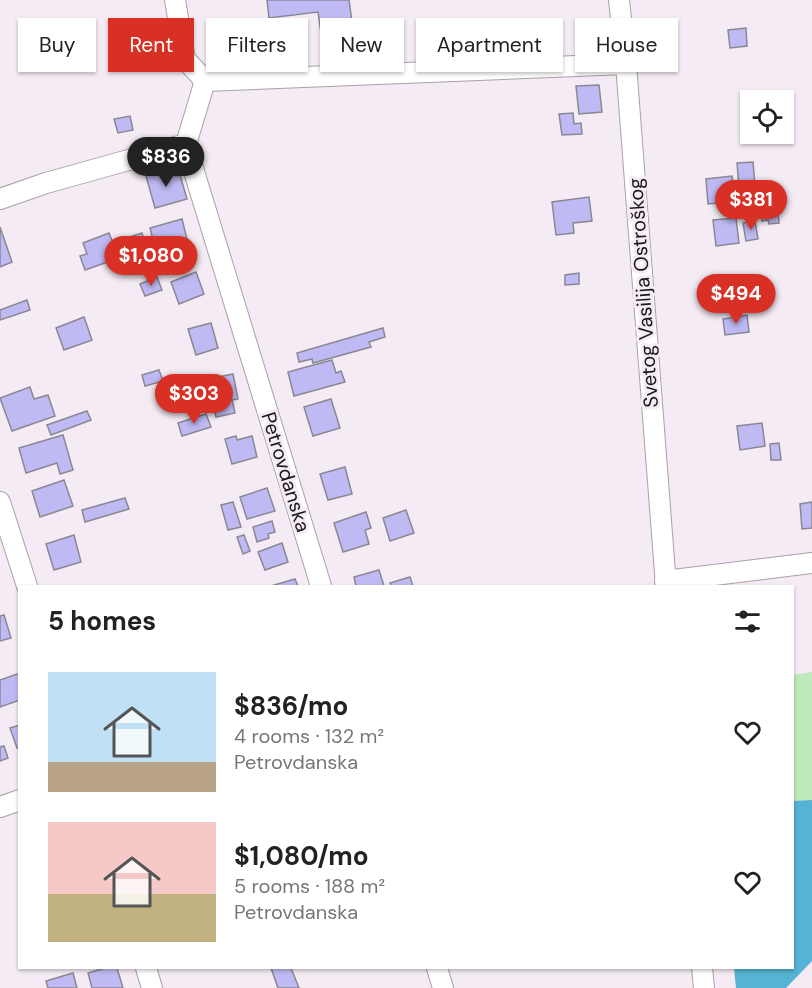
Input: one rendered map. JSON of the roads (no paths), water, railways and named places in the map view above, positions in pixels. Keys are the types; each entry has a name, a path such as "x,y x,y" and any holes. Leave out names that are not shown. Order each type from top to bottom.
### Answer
{"street":[{"path":"175,0 185,59 205,81"},
{"name":"Svetog Vasilija Ostroškog","path":"619,0 621,18"},
{"path":"205,81 575,66"},
{"name":"Svetog Vasilija Ostroškog","path":"627,72 666,584"},
{"path":"0,199 46,183 186,144 205,81"},
{"name":"Petrovdanska","path":"186,144 321,585"},
{"path":"0,502 27,585"},
{"path":"666,584 812,563"},
{"path":"0,807 18,801"},
{"path":"146,969 152,988"},
{"path":"437,969 443,988"},
{"path":"702,969 704,988"}],"water":[{"path":"812,800 812,961 786,988 736,988 734,969 794,969 794,801"}]}
